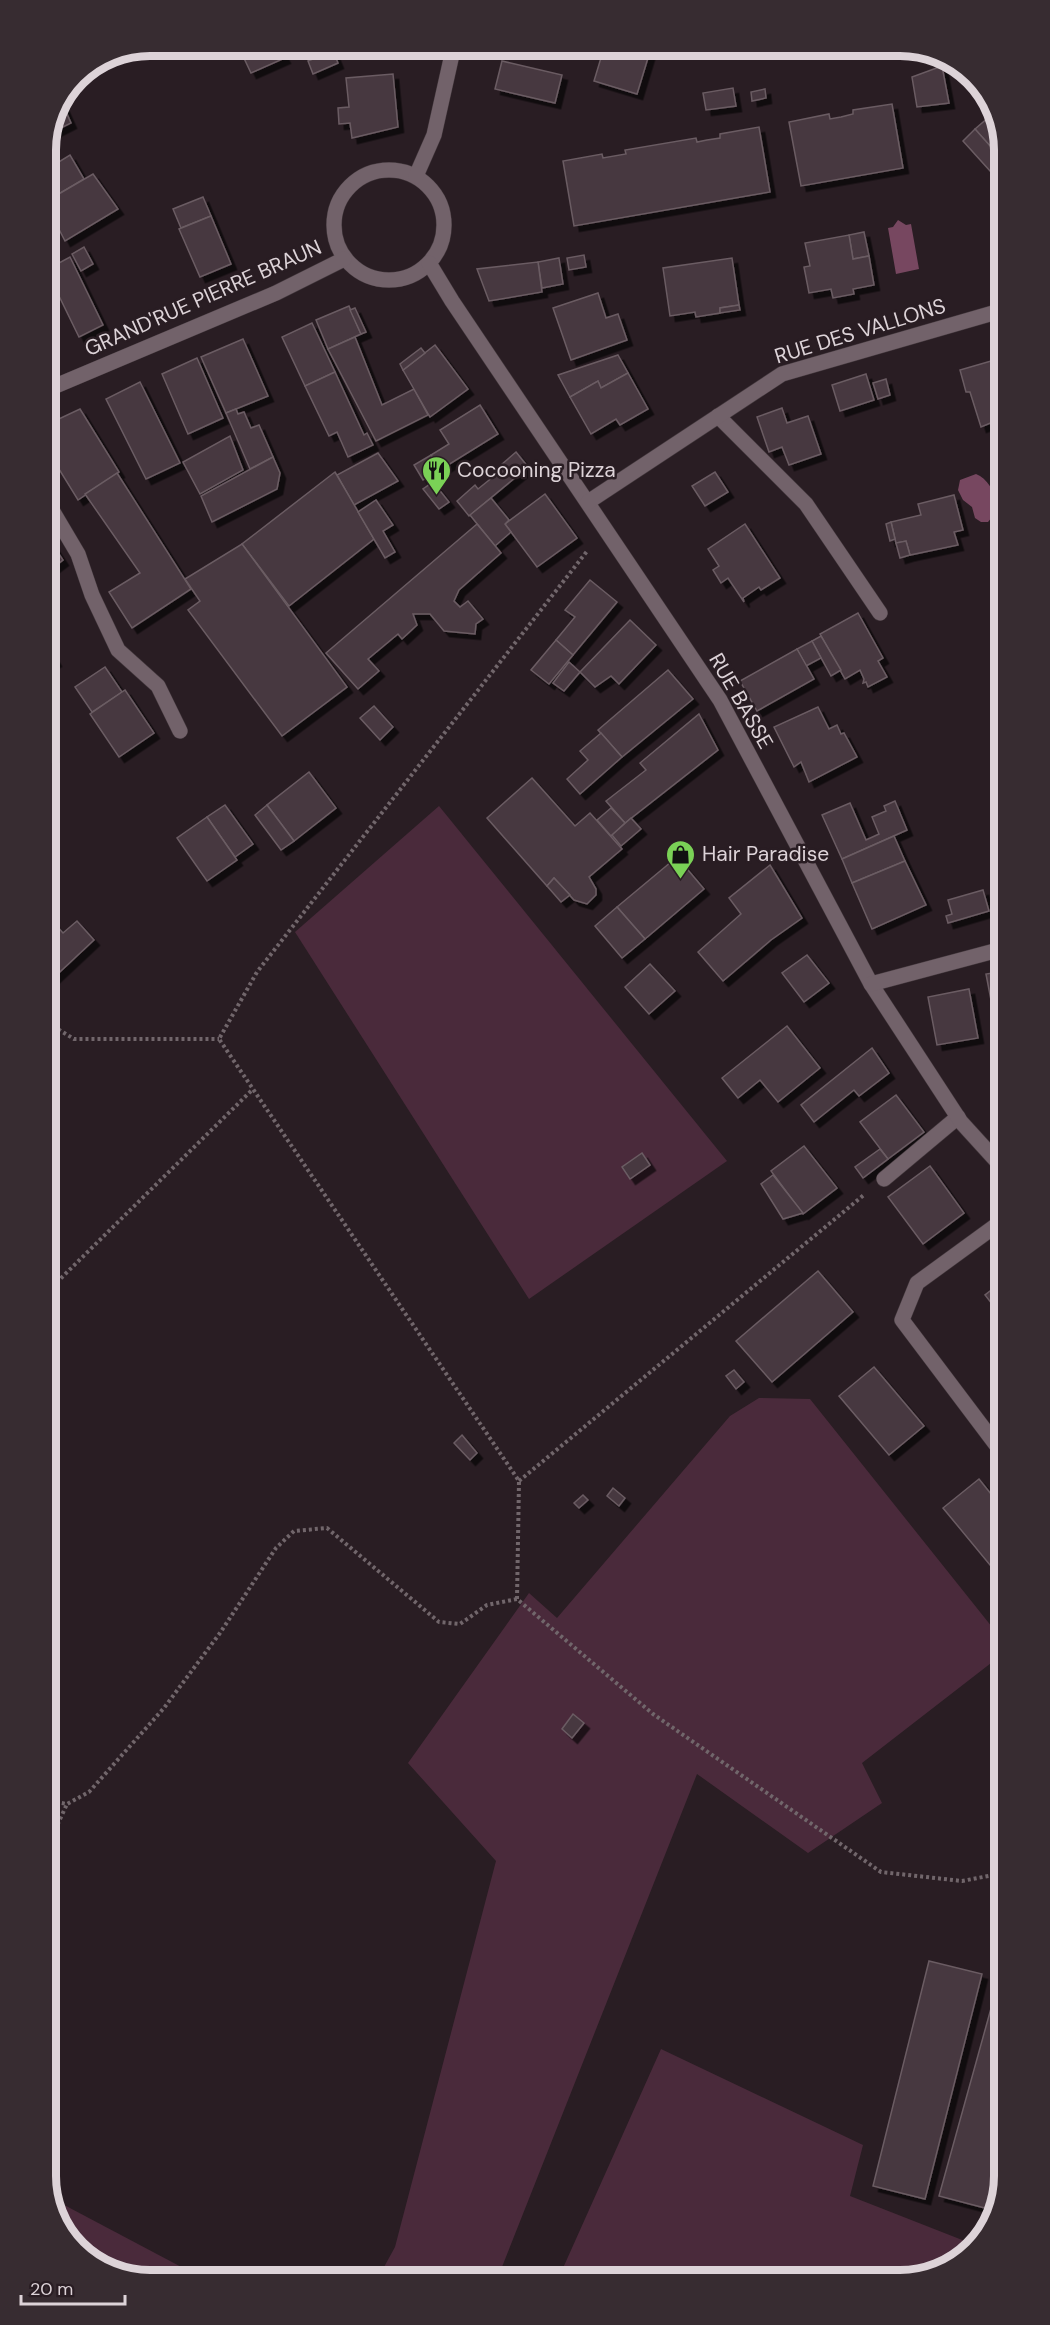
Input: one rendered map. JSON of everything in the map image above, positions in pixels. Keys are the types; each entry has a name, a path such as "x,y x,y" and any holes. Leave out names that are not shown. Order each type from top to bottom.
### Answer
{"street":[{"path":"416,176 434,135 452,55"},
{"path":"379,170 398,170 416,176 429,186 439,200 444,216 441,241 429,263 413,275 395,280 376,279 358,272 345,259 336,242 333,223 336,204 347,188 361,176 379,170"},
{"name":"GRAND'RUE PIERRE BRAUN","path":"56,386 276,293 345,259"},
{"name":"RUE BASSE","path":"429,263 452,301 720,700 871,984 958,1117 994,1158"},
{"name":"RUE DES VALLONS","path":"588,502 782,375 994,313"},
{"path":"718,416 806,504 880,613"},
{"path":"56,517 78,554 92,595 118,650 158,686 180,731"},
{"path":"871,984 994,951"},
{"path":"884,1179 958,1117"},
{"path":"994,1227 917,1282 902,1320 994,1442"}],"path":[{"path":"219,1039 257,972 605,528"},
{"path":"56,1028 74,1039 219,1039"},
{"path":"219,1039 519,1480 517,1599"},
{"path":"55,1284 253,1089"},
{"path":"519,1480 884,1179"},
{"path":"55,1803 66,1804 88,1792 164,1708 220,1633 276,1548 294,1532 327,1528 439,1622 460,1624 487,1605 517,1599"},
{"path":"517,1599 653,1714 881,1872 962,1881 994,1875"},
{"path":"55,1829 66,1804"}],"shaded area":[{"path":"898,220 906,225 911,224 919,269 896,274 888,228 893,227"},
{"path":"976,474 982,477 991,488 994,495 994,511 988,522 981,522 975,518 972,507 963,500 958,490 960,480"},
{"path":"439,806 727,1161 529,1299 295,932"},
{"path":"759,1398 810,1399 994,1629 994,1661 862,1763 882,1803 808,1853 697,1774 501,2269 383,2269 395,2247 496,1861 408,1763 529,1593 557,1618 730,1416"},
{"path":"661,2049 863,2145 850,2196 967,2242 958,2250 931,2265 901,2270 562,2270"},
{"path":"59,2202 185,2269 131,2268 102,2257 79,2238 71,2228"}],"building":[{"path":"242,55 283,55 285,58 251,73"},
{"path":"322,55 335,55 338,63 313,74 308,61"},
{"path":"602,56 649,56 637,94 594,81"},
{"path":"502,61 562,75 555,103 495,89"},
{"path":"942,66 949,103 917,107 912,77"},
{"path":"393,74 398,127 352,138 350,123 339,124 338,108 349,107 346,78"},
{"path":"733,88 736,106 706,110 703,93"},
{"path":"765,89 766,98 752,101 751,92"},
{"path":"892,104 903,168 801,186 789,122 829,114 830,119 853,114 853,110"},
{"path":"65,109 71,123 58,129"},
{"path":"989,117 994,137 994,150 975,129"},
{"path":"759,127 770,192 574,226 563,161 602,154 603,158 626,154 625,150 696,138 697,142 720,138 720,134"},
{"path":"975,129 994,150 994,175 963,141"},
{"path":"70,155 84,179 56,196 56,164"},
{"path":"93,174 118,209 65,241 56,223 56,196"},
{"path":"203,197 211,216 181,228 173,209"},
{"path":"211,216 231,264 200,277 179,229"},
{"path":"864,232 869,256 853,259 849,235"},
{"path":"849,235 853,259 869,256 874,285 853,289 854,294 833,298 831,289 809,293 804,267 810,266 805,243"},
{"path":"84,247 93,264 81,271 72,254"},
{"path":"584,255 586,267 569,270 567,258"},
{"path":"70,257 103,325 79,337 56,292 56,265"},
{"path":"559,258 563,284 542,288 538,262"},
{"path":"732,258 739,305 720,308 720,313 696,317 695,312 670,316 663,268"},
{"path":"538,262 542,292 489,301 477,269"},
{"path":"598,293 606,318 618,314 627,340 571,360 553,308"},
{"path":"739,305 740,310 720,313 720,308"},
{"path":"349,306 361,334 328,349 316,320"},
{"path":"355,308 366,332 361,334 350,310"},
{"path":"312,323 335,372 305,386 282,337"},
{"path":"355,337 382,405 414,389 428,415 376,441 328,349"},
{"path":"243,339 268,396 226,413 201,357"},
{"path":"435,345 468,389 430,417 403,370"},
{"path":"421,348 425,353 403,370 400,364"},
{"path":"618,355 628,373 601,388 598,381 570,397 558,375"},
{"path":"197,358 223,418 188,434 162,374"},
{"path":"994,360 994,422 981,427 970,392 966,392 960,370"},
{"path":"335,372 364,435 367,433 373,445 348,457 337,432 329,436 305,386"},
{"path":"628,373 648,409 620,425 616,419 591,434 570,397 598,381 601,388"},
{"path":"866,374 874,400 840,411 832,385"},
{"path":"886,379 890,395 878,399 873,383"},
{"path":"140,382 180,463 146,479 106,399"},
{"path":"480,405 498,434 440,470 431,455 449,444 440,430"},
{"path":"782,408 787,423 808,416 821,454 789,465 782,447 769,452 757,417"},
{"path":"80,409 119,472 78,500 56,464 56,420"},
{"path":"236,409 238,414 244,412 251,428 259,425 273,457 250,469 226,413"},
{"path":"230,436 243,470 200,494 183,462"},
{"path":"516,452 528,467 469,516 457,501 475,485 478,489 504,468 501,465"},
{"path":"378,453 398,481 354,505 337,475"},
{"path":"431,455 440,470 423,480 414,465"},
{"path":"273,457 280,473 277,489 212,522 201,496"},
{"path":"335,472 374,539 289,606 242,544"},
{"path":"715,472 728,492 705,506 692,486"},
{"path":"117,473 191,589 132,628 109,592 140,573 85,494"},
{"path":"433,482 449,502 439,509 423,489"},
{"path":"545,494 577,538 537,567 505,524"},
{"path":"954,495 963,530 954,532 958,545 910,555 906,541 896,543 891,522 921,515 918,504"},
{"path":"491,498 509,520 505,524 511,532 495,546 470,515"},
{"path":"376,500 393,525 383,531 395,552 385,558 358,512"},
{"path":"891,522 895,539 890,541 886,524"},
{"path":"477,524 501,553 459,590 454,601 460,607 468,601 483,619 476,624 475,634 444,631 430,614 413,614 417,625 402,639 398,634 368,659 379,671 358,689 326,653"},
{"path":"745,524 780,578 761,590 759,587 743,598 744,602 728,578 721,583 713,570 719,566 708,549"},
{"path":"906,541 910,555 900,558 896,543"},
{"path":"242,544 347,687 282,736 188,610 200,601 185,579"},
{"path":"56,549 63,560 56,566"},
{"path":"590,580 617,602 573,655 556,640 575,617 565,610"},
{"path":"858,613 883,658 878,661 887,677 868,687 866,682 863,683 864,679 860,670 845,679 820,634"},
{"path":"630,620 656,645 619,684 611,676 595,687 580,672"},
{"path":"821,636 841,670 831,676 812,641"},
{"path":"556,640 573,655 549,684 531,670"},
{"path":"812,641 821,658 806,666 797,649"},
{"path":"797,649 814,679 757,711 740,681"},
{"path":"569,662 580,672 564,691 553,683"},
{"path":"105,667 122,692 92,712 75,687"},
{"path":"668,670 693,699 622,757 598,730"},
{"path":"125,690 154,733 119,757 90,714"},
{"path":"374,706 393,727 380,740 360,718"},
{"path":"818,707 829,729 837,725 857,757 809,782 801,762 794,767 774,727"},
{"path":"699,714 718,750 625,823 606,801 646,770 640,763"},
{"path":"601,733 622,757 580,794 567,779 588,760 580,751"},
{"path":"309,772 336,808 294,841 267,805"},
{"path":"532,778 575,826 590,813 622,849 589,877 596,889 596,895 587,904 574,900 554,878 547,886 487,818"},
{"path":"895,801 907,830 842,859 822,815 850,803 866,840 879,834 872,817 886,811 884,806"},
{"path":"225,805 253,844 235,857 207,817"},
{"path":"267,805 294,841 281,850 255,815"},
{"path":"611,808 625,823 611,836 597,820"},
{"path":"207,817 237,860 207,881 177,838"},
{"path":"631,818 641,829 621,846 612,835"},
{"path":"894,836 905,861 852,883 842,859"},
{"path":"677,857 704,889 645,939 617,907"},
{"path":"905,861 926,905 872,929 852,883"},
{"path":"770,865 802,918 771,940 723,981 698,952 741,914 729,898"},
{"path":"554,878 570,895 561,902 547,886"},
{"path":"983,890 989,911 948,923 946,916 952,914 948,900"},
{"path":"617,907 645,939 622,958 595,926"},
{"path":"77,921 94,940 56,976 56,925 63,933"},
{"path":"807,955 829,983 804,1002 782,973"},
{"path":"650,964 675,991 649,1014 625,987"},
{"path":"994,973 994,1016 986,974"},
{"path":"969,989 978,1038 937,1045 928,997"},
{"path":"787,1026 820,1068 778,1102 760,1080 738,1098 722,1078"},
{"path":"872,1048 889,1073 859,1096 854,1090 814,1122 801,1105"},
{"path":"896,1095 924,1132 888,1159 860,1122"},
{"path":"804,1146 837,1188 803,1214 771,1171"},
{"path":"880,1149 888,1159 863,1178 855,1167"},
{"path":"642,1153 650,1165 630,1179 622,1167"},
{"path":"930,1166 964,1213 923,1244 888,1197"},
{"path":"773,1175 803,1213 783,1219 761,1184"},
{"path":"818,1271 853,1312 772,1382 736,1341"},
{"path":"994,1288 994,1306 985,1295"},
{"path":"874,1367 924,1426 889,1455 839,1396"},
{"path":"734,1370 744,1382 736,1389 726,1376"},
{"path":"462,1435 477,1453 470,1460 454,1443"},
{"path":"979,1479 994,1498 994,1561 990,1565 943,1508"},
{"path":"613,1488 625,1498 619,1506 607,1496"},
{"path":"583,1495 588,1500 579,1508 574,1503"},
{"path":"573,1714 584,1723 572,1738 562,1729"},
{"path":"929,1961 982,1974 925,2199 873,2186"},
{"path":"994,1998 994,2175 985,2208 939,2196"}],"place":[{"name":"Cocooning Pizza","path":"436,496"},
{"name":"Hair Paradise","path":"681,880"}]}
